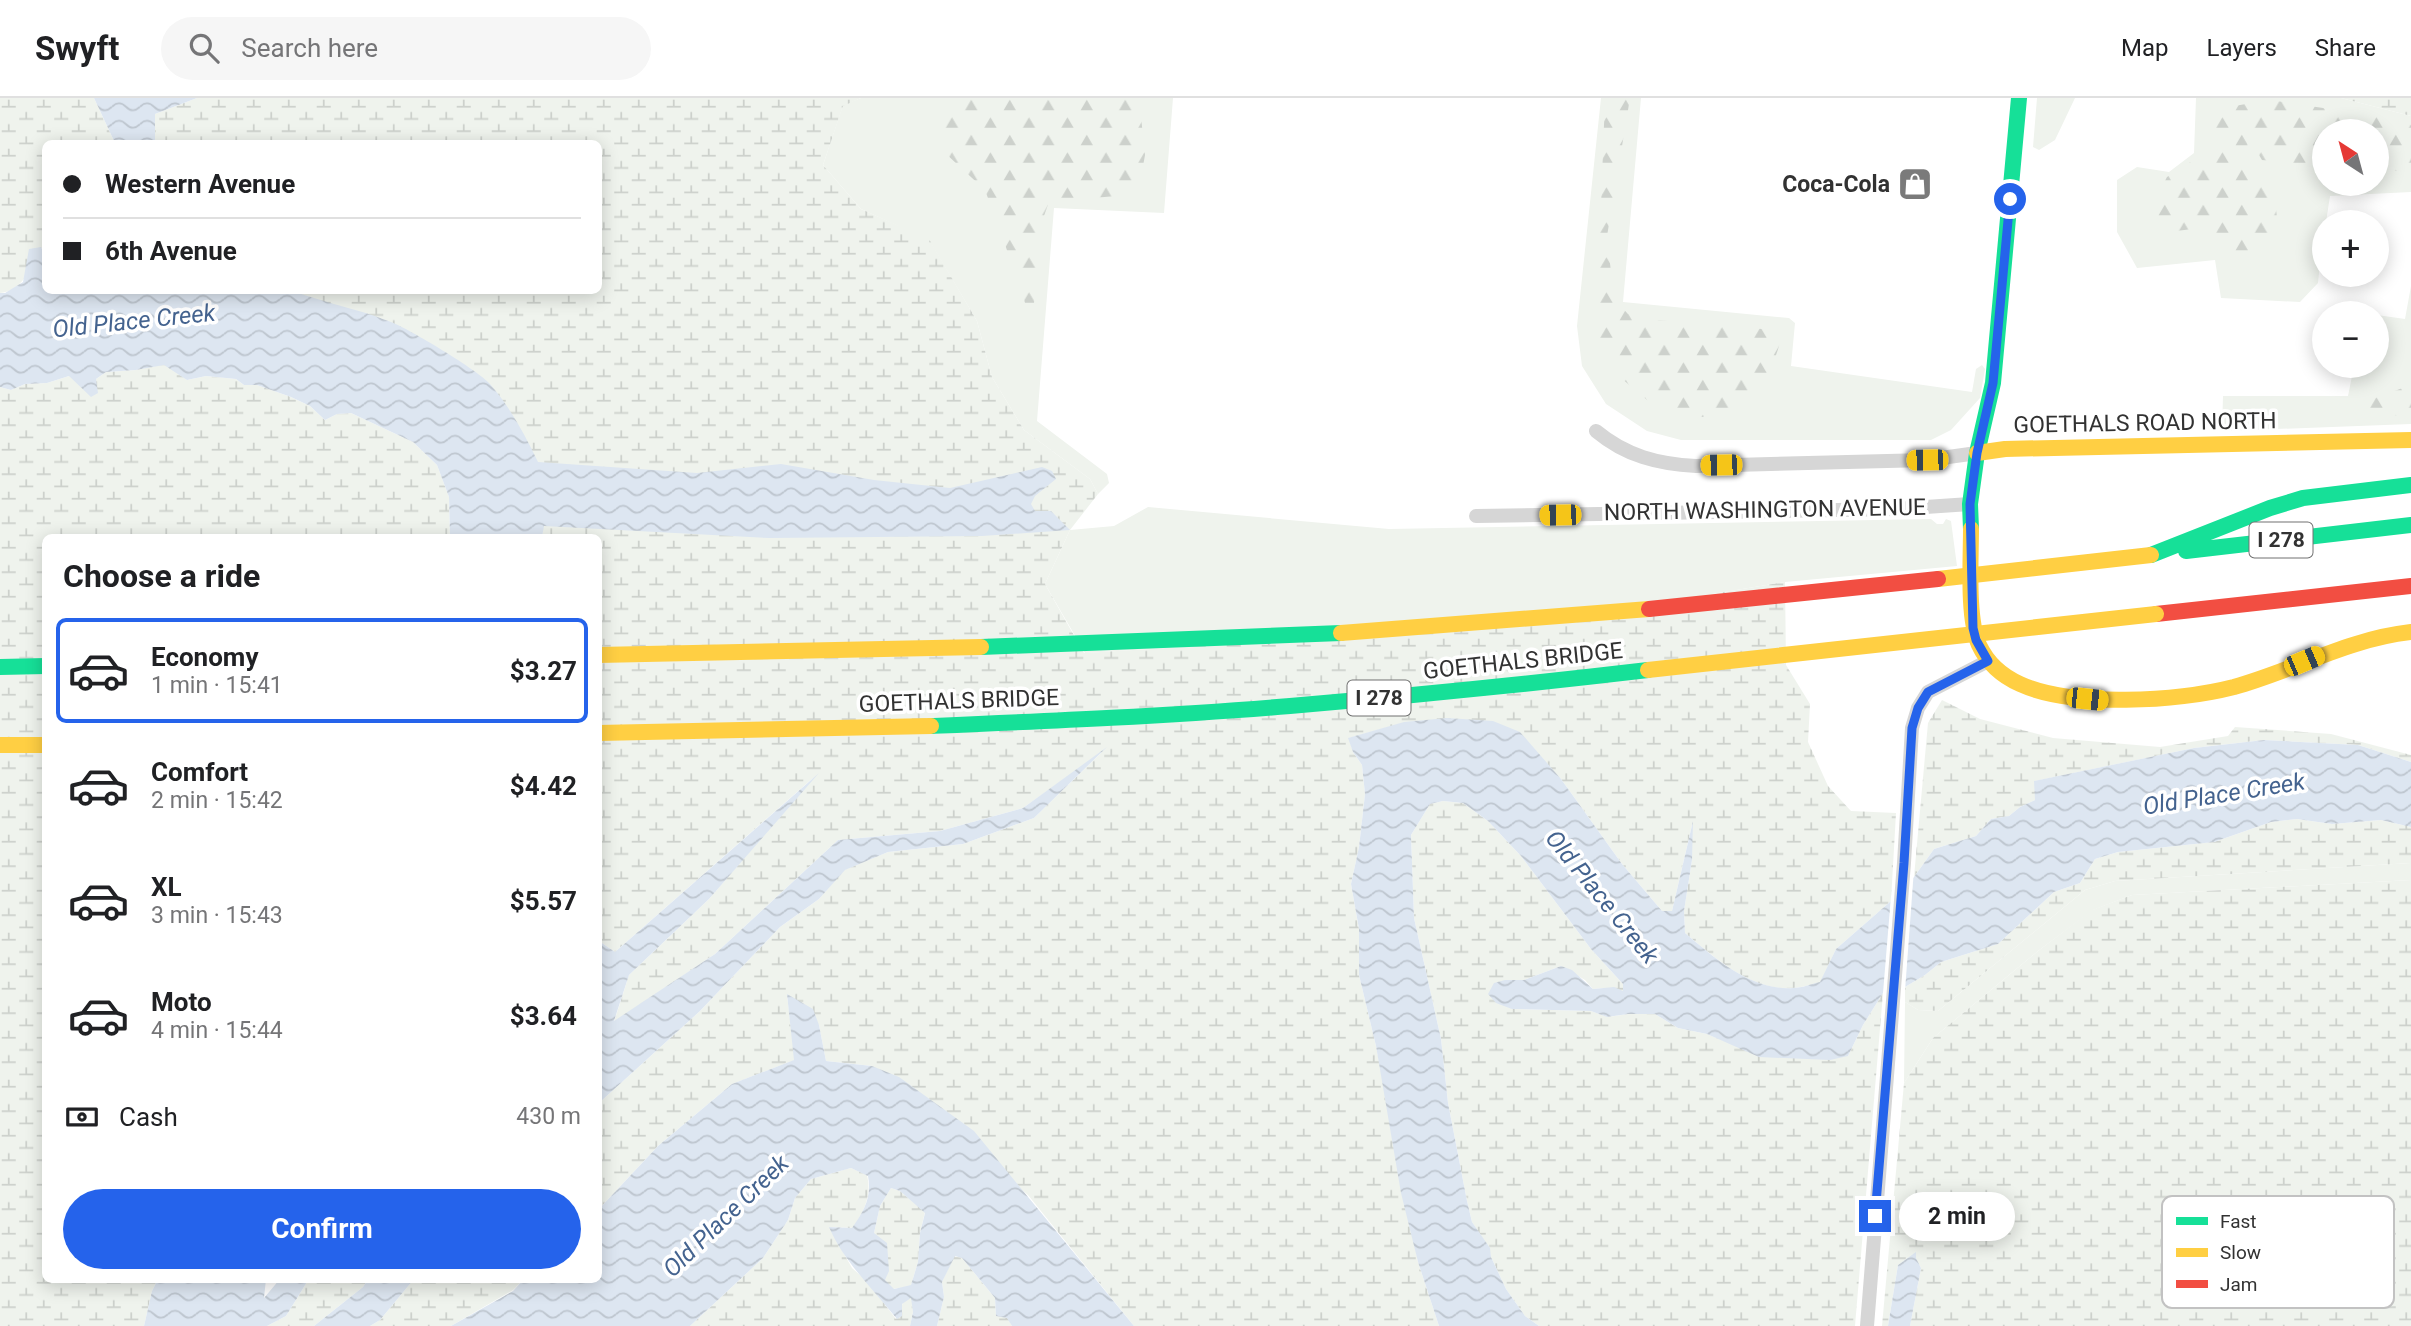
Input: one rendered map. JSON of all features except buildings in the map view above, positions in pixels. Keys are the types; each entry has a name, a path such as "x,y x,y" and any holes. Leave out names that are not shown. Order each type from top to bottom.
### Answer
{"main road":[{"path":"2019,98 1993,383 1977,453 1970,504 1973,628 1976,640 1988,661 2003,677 2036,692 2105,701 2165,699 2244,684 2362,639 2411,632"},
{"name":"GOETHALS ROAD NORTH","path":"1977,453 2005,449 2411,440"},
{"path":"2151,555 2302,498 2411,485"},
{"name":"I 278","path":"2151,555 2411,525"},
{"name":"GOETHALS BRIDGE","path":"602,655 1088,645 1364,632 1665,608 2151,555"},
{"name":"I 278","path":"2391,589 2411,586"},
{"path":"2391,589 2411,597"},
{"name":"GOETHALS BRIDGE","path":"602,733 929,726 1288,706 1470,691 2391,589"},
{"path":"0,667 42,666"},
{"path":"0,746 42,744"}],"street":[{"name":"GOETHALS ROAD NORTH","path":"1596,432 1608,442 1636,455 1672,464 1927,460 1977,453"},
{"name":"NORTH WASHINGTON AVENUE","path":"1476,516 1896,509 1970,504"},
{"path":"1867,1326 1904,863 1912,728 1918,708 1928,692 1988,661"}],"green space":[{"path":"0,98 94,98 114,140 42,140 42,249 41,247 21,283 0,293"},
{"path":"197,98 861,98 843,106 823,165 861,209 929,239 977,321 992,377 1024,430 1090,479 1098,494 1070,530 1045,584 1084,653 1512,627 1785,582 1786,665 1810,704 1808,742 1828,786 1851,811 1896,813 1891,901 1836,949 1820,983 1792,988 1762,984 1734,971 1685,933 1684,911 1692,860 1692,825 1672,911 1662,911 1622,864 1561,779 1392,726 1349,738 1353,752 1362,765 1365,794 1359,847 1351,884 1359,929 1359,975 1376,1046 1418,1262 1439,1326 1134,1326 1028,1195 872,1066 826,1061 819,1025 787,995 795,1060 732,1084 658,1146 602,1206 602,1100 700,1011 780,927 819,899 844,870 888,852 963,844 1034,818 1102,752 1023,808 940,831 838,840 715,954 614,1022 629,975 709,899 813,778 615,952 602,943 602,534 542,534 543,526 316,300 301,294 602,294 602,140 155,140 155,114"},
{"path":"861,98 1173,98 1164,213 1054,208 1037,421 1107,474 1109,483 1098,494 1090,479 1024,430 992,377 977,321 929,240 861,209 823,165 843,105"},
{"path":"958,98 1139,98 1145,155 1138,194 1049,202 1041,224 1032,326 985,190 944,152 940,112"},
{"path":"1601,98 1641,98 1623,302 1789,318 1795,323 1791,366 1972,392 1976,369 1982,365 1985,369 1980,398 1951,430 1931,440 1681,440 1647,431 1606,404 1582,366 1577,326"},
{"path":"1605,98 1630,98 1607,236 1614,299 1628,314 1656,320 1774,330 1781,337 1779,345 1755,401 1702,417 1676,416 1647,400 1614,372 1596,339"},
{"path":"2037,98 2075,98 2055,140 2039,150 2033,147"},
{"path":"2196,98 2341,98 2411,116 2411,192 2389,193 2389,119 2312,119 2312,196 2330,196 2328,210 2312,210 2312,287 2314,287 2300,302 2221,298 2215,260 2137,268 2117,232 2117,180 2137,167 2169,172 2194,153"},
{"path":"2341,98 2411,98 2411,116"},
{"path":"2270,100 2404,120 2411,125 2411,172 2389,170 2389,119 2312,119 2312,165 2262,160 2247,135 2249,167 2262,176 2275,196 2277,219 2269,244 2246,261 2219,246 2201,228 2159,233 2151,208 2167,177 2211,149 2216,109"},
{"path":"2411,286 2411,424 2222,431 2223,396 2348,396 2352,378 2389,378 2389,317 2405,319"},
{"path":"165,364 187,380 206,376 236,379 244,385 257,385 291,397 310,406 325,420 337,414 351,413 413,442 437,465 449,497 450,534 42,534 42,1283 156,1283 144,1326 0,1326 0,387 11,390 25,384 47,383 69,376 96,379 106,372"},
{"path":"2411,385 2411,415 2363,416 2361,409 2375,398"},
{"path":"1148,507 1389,529 1931,519 1937,524 1943,524 1946,519 1951,521 1957,566 1785,582 1512,627 1085,653 1045,584 1070,530 1114,526"},
{"path":"1942,700 1980,719 2053,738 2160,747 2228,736 2235,727 2331,734 2411,755 2411,762 2358,745 2264,740 2194,748 2035,781 2035,800 2009,816 1991,819 1976,836 1934,849 1914,877 1928,723"},
{"path":"1443,801 1463,803 1488,821 1521,856 1591,949 1623,984 1623,992 1593,989 1585,980 1561,966 1524,980 1505,980 1512,1009 1591,1011 1608,1017 1655,1014 1678,1028 1707,1034 1724,1041 1848,1056 1883,993 1855,1326 1539,1326 1525,1316 1506,1289 1489,1248 1472,1222 1448,1103 1441,1039 1414,918 1411,835 1430,804"},
{"path":"2297,819 2332,824 2381,820 2411,827 2411,863 2115,881 2085,890 1938,1011 1918,1010 1905,1002 1905,987 1941,962 1998,944 2054,892 2080,883 2095,859 2118,852 2214,842 2271,822"},
{"path":"2411,863 2411,880 2132,895 2093,910 2038,951 1933,1038 1904,1083 1905,1002 1918,1010 1938,1011 2085,890 2115,881"},
{"path":"2411,880 2411,1326 1910,1326 1921,1268 1916,1253 1898,1265 1888,1326 1882,1326 1904,1083 1933,1038 2038,951 2092,910 2132,895"},
{"path":"851,1168 867,1175 866,1203 853,1228 829,1227 852,1268 868,1282 896,1319 910,1286 893,1289 884,1280 874,1233 880,1206 891,1188 900,1191 925,1212 918,1262 911,1285 913,1312 910,1326 690,1326 763,1258 788,1220 795,1198 811,1179"},
{"path":"954,1256 962,1258 995,1298 996,1316 1008,1318 1012,1326 937,1326 944,1297 942,1282"},
{"path":"306,1283 366,1283 314,1326 267,1326 286,1316"},
{"path":"411,1283 520,1283 513,1290 451,1326 370,1326 380,1320"}],"water":[{"path":"94,98 197,98 155,114 155,140 114,140"},
{"name":"Old Place Creek","path":"41,247 42,249 42,294 302,294 391,322 443,350 490,384 517,422 538,462 697,473 781,464 874,480 950,488 1042,467 1052,471 1056,479 1035,496 1031,504 1035,511 1051,511 1070,530 982,536 769,538 544,526 543,534 450,534 449,497 437,465 413,442 351,413 337,414 325,420 310,406 257,385 244,385 236,379 206,376 187,380 164,365 106,372 96,379 98,393 91,397 69,376 47,383 25,384 11,390 0,387 0,293 5,293 23,282 29,249"},
{"name":"Old Place Creek","path":"1447,718 1493,721 1520,732 1561,779 1622,864 1662,911 1672,911 1693,821 1692,860 1684,911 1685,933 1748,979 1778,988 1796,988 1820,982 1836,949 1891,901 1914,877 1934,849 1976,836 1991,819 2009,816 2035,800 2034,781 2194,748 2264,740 2358,745 2411,762 2411,827 2381,820 2332,824 2297,819 2271,822 2214,842 2118,852 2095,859 2080,883 2054,892 1998,944 1941,962 1905,987 1883,993 1848,1056 1830,1060 1759,1057 1707,1034 1678,1028 1655,1014 1607,1017 1591,1011 1512,1009 1496,1003 1488,994 1494,983 1524,980 1561,966 1572,970 1593,989 1614,987 1623,991 1623,984 1591,949 1521,856 1488,821 1463,803 1443,801 1430,804 1411,835 1414,918 1441,1039 1448,1103 1467,1201 1472,1222 1490,1248 1491,1257 1506,1289 1525,1316 1539,1326 1439,1326 1418,1262 1401,1193 1376,1046 1359,975 1359,929 1351,884 1359,847 1365,794 1362,765 1348,738 1404,722"},
{"path":"1107,747 1034,818 963,844 888,852 845,870 819,899 780,927 700,1011 602,1100 602,943 615,952 819,773 709,899 629,975 614,1021 715,954 838,840 940,831 1023,808"},
{"name":"Old Place Creek","path":"787,994 813,1009 826,1061 872,1066 899,1077 974,1131 1134,1326 1012,1326 1007,1318 996,1316 995,1298 962,1258 955,1256 942,1282 944,1297 937,1326 910,1326 913,1312 911,1298 902,1304 902,1316 897,1319 851,1264 829,1227 852,1228 866,1204 868,1176 851,1168 811,1179 795,1198 788,1220 763,1258 690,1326 451,1326 513,1291 520,1283 602,1283 602,1206 658,1146 732,1084 794,1060","holes":["891,1188 900,1191 925,1213 920,1233 918,1262 911,1285 894,1289 885,1280 889,1271 887,1243 874,1233 880,1206"]},
{"path":"1916,1252 1921,1268 1910,1326 1888,1326 1898,1265"},
{"path":"156,1283 266,1283 264,1298 277,1283 306,1283 286,1316 267,1326 144,1326"},
{"path":"366,1283 411,1283 380,1320 370,1326 314,1326"}],"pier":[{"path":"1914,869 1905,991 1883,993 1891,896"}],"traffic: fast":[{"path":"1971,529 1970,504 1977,453 1993,383 2019,98"},
{"path":"2151,555 2270,508 2303,498 2411,485"},
{"path":"2186,551 2411,525"},
{"path":"981,647 1341,633"},
{"path":"0,667 42,666"},
{"path":"931,726 1245,710 1648,670"}],"traffic: slow":[{"path":"1977,453 2005,449 2411,440"},
{"path":"1971,529 1971,605 1979,645 2001,673 2013,681 2042,692 2068,697 2126,700 2211,692 2257,680 2365,641 2411,632"},
{"path":"1938,579 2151,555"},
{"path":"1341,633 1649,609"},
{"path":"1648,670 2156,614"},
{"path":"602,655 981,647"},
{"path":"602,733 931,726"},
{"path":"0,745 42,745"}],"traffic: jam":[{"path":"1649,609 1938,579"},
{"path":"2156,614 2411,586"}],"place":[{"name":"Coca-Cola","path":"1915,184"}],"route":[{"path":"1875,1216 1904,863 1912,728 1918,708 1928,692 1988,661 1976,640 1973,628 1970,504 1977,453 1993,383 2010,199"}]}
